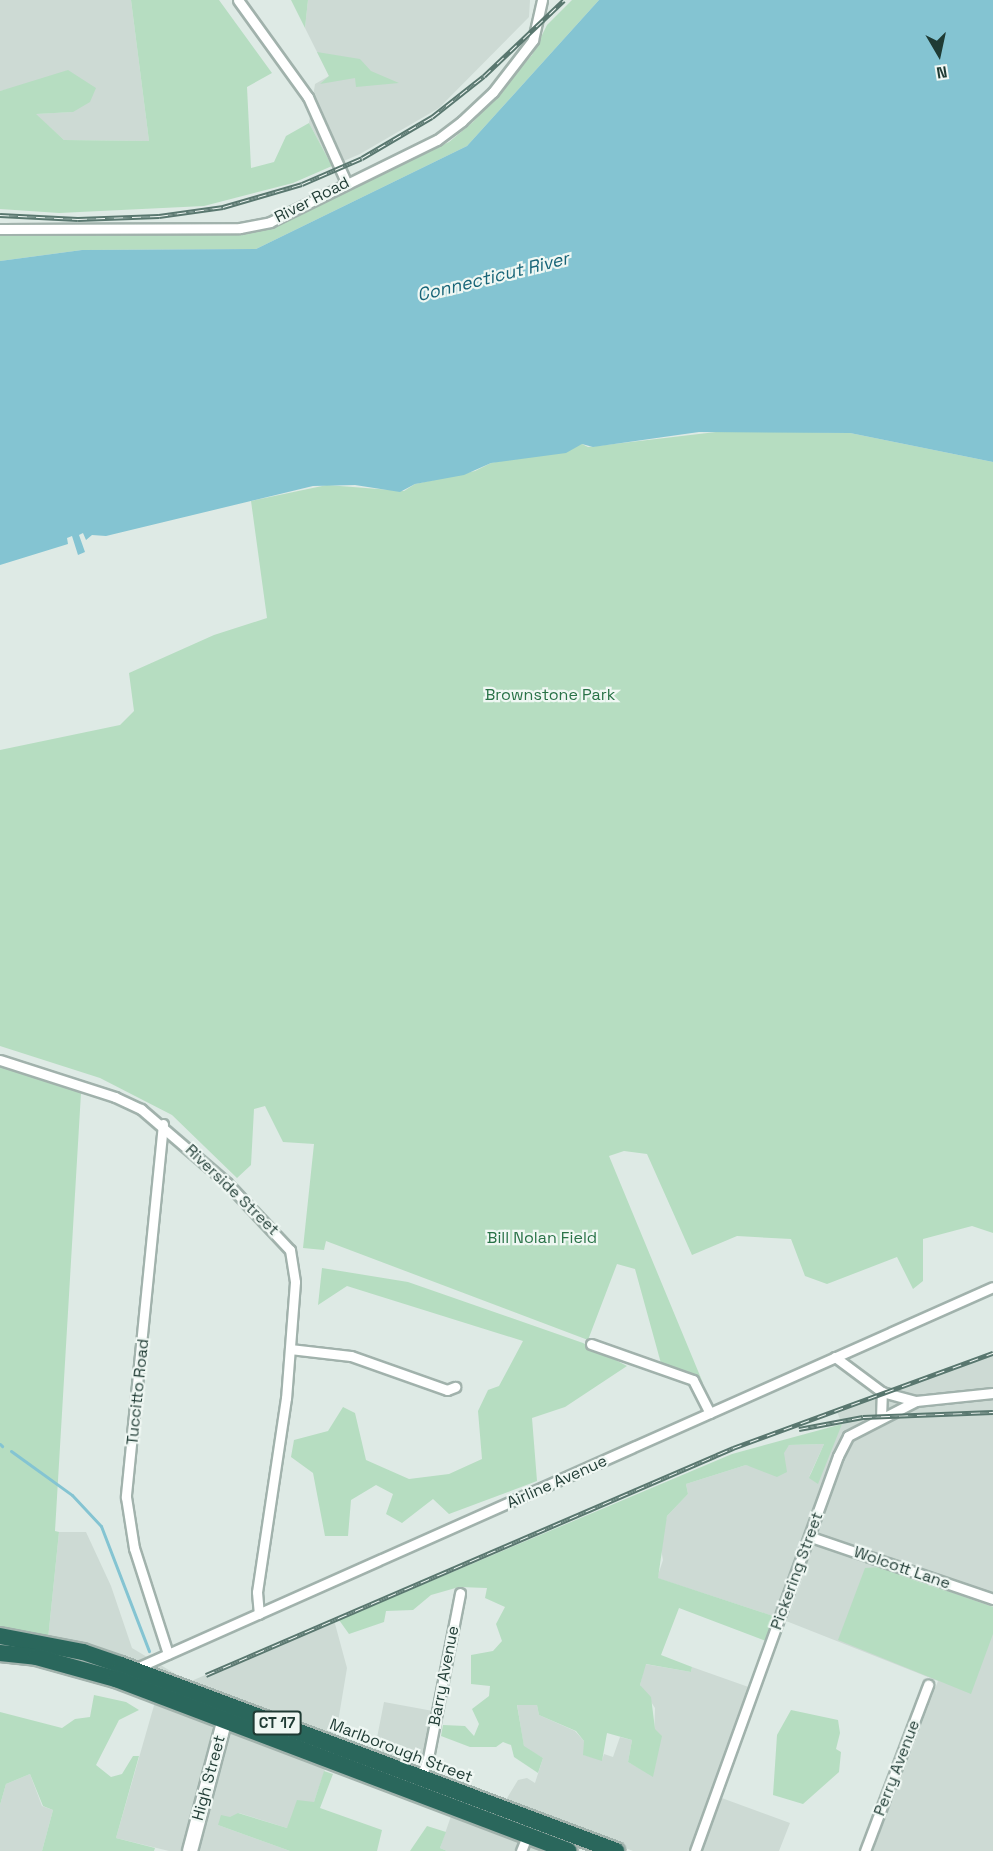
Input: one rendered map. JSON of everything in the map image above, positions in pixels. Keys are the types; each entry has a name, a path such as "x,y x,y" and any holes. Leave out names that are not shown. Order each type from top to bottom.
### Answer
{"highway":[{"name":"Marlborough Street","path":"0,1636 83,1652 130,1676 417,1785 568,1851"},
{"name":"Marlborough Street","path":"0,1653 130,1676"},
{"name":"Marlborough Street","path":"527,1835 616,1851"}],"street":[{"path":"238,0 308,97 346,182"},
{"name":"River Road","path":"0,229 250,227 281,217 346,182 437,140 476,109 532,40 542,0"},
{"name":"Riverside Street","path":"0,1060 115,1097 163,1124 227,1183 290,1250 295,1282 290,1349 264,1560 257,1592 259,1614"},
{"name":"Tuccitto Road","path":"163,1124 126,1497 134,1548 168,1654"},
{"name":"Airline Avenue","path":"130,1676 168,1654 993,1287"},
{"path":"591,1344 693,1380 710,1413"},
{"path":"290,1349 351,1356 443,1388 455,1387"},
{"path":"835,1357 882,1392 916,1401"},
{"path":"881,1418 882,1392"},
{"name":"Pickering Street","path":"695,1851 811,1537 842,1446 854,1431 916,1401 993,1393"},
{"name":"Wolcott Lane","path":"811,1537 993,1599"},
{"name":"Barry Avenue","path":"417,1785 460,1593"},
{"name":"Perry Avenue","path":"865,1851 928,1685"},
{"name":"High Street","path":"190,1851 227,1713"}],"shaded area":[{"path":"0,0 131,0 149,141 64,140 35,114 73,112 27,85 0,91"},
{"path":"308,0 530,0 529,17 439,108 360,154 332,166 309,123 315,84 329,76 305,28"},
{"path":"993,1355 993,1851 873,1851 938,1681 776,1617 657,1578 663,1560 660,1543 667,1516 688,1494 686,1484 746,1465 767,1470 789,1445 824,1444 809,1477 842,1424 837,1412"},
{"path":"59,1532 86,1532 111,1586 132,1648 189,1682 334,1620 347,1668 335,1740 314,1802 287,1828 239,1813 218,1825 290,1851 169,1851 116,1838 163,1674 48,1639"},
{"path":"645,1664 691,1672 692,1667 757,1690 719,1797 790,1823 779,1851 633,1851 504,1803 518,1780 527,1778 535,1783 543,1758 524,1747 517,1704 537,1705 539,1715 575,1731 584,1741 584,1755 602,1760 604,1754 613,1757 620,1737 632,1740 628,1762 653,1776 655,1708 640,1685"},
{"path":"384,1702 433,1711 420,1769 370,1752 375,1748"},
{"path":"30,1774 42,1806 53,1810 42,1851 0,1851 0,1805 6,1784"},
{"path":"451,1816 544,1851 447,1851 440,1848"}],"green space":[{"path":"131,0 219,0 272,73 247,87 251,168 274,162 286,136 309,123 332,166 293,183 204,206 59,213 0,209 0,91 68,70 96,88 90,102 73,112 36,114 64,140 149,141"},
{"path":"291,0 308,0 305,28"},
{"path":"572,0 599,0 467,146 256,249 82,250 0,261 0,235 268,230 338,192 449,142 473,122 532,55 547,25"},
{"path":"317,52 360,59 371,71 399,83 356,87 355,78 320,84 329,76"},
{"path":"733,430 850,433 993,462 993,1233 972,1226 923,1239 923,1281 913,1289 897,1257 827,1284 805,1276 791,1239 737,1236 692,1255 647,1154 624,1151 609,1156 703,1383 662,1367 635,1269 617,1264 588,1340 326,1241 324,1250 303,1248 314,1144 283,1142 265,1106 254,1109 251,1165 237,1178 172,1115 100,1078 0,1046 0,750 120,725 134,711 129,673 214,635 267,618 251,501 327,485 404,491 415,484 475,471 491,463 582,444 588,447"},
{"path":"0,1067 81,1093 55,1531 59,1532 48,1639 0,1631"},
{"path":"322,1268 408,1282 583,1343 627,1366 565,1407 532,1418 537,1481 449,1514 433,1499 402,1523 386,1514 393,1494 376,1485 351,1500 348,1536 325,1536 313,1473 291,1457 294,1440 328,1431 343,1407 355,1413 366,1460 409,1479 449,1474 482,1459 478,1411 488,1390 499,1386 523,1341 347,1286 318,1305"},
{"path":"842,1424 818,1484 809,1478 824,1444 789,1445 784,1453 787,1472 777,1477 746,1465 686,1484 688,1494 667,1516 658,1578 776,1617 766,1641 679,1608 661,1655 692,1667 691,1672 646,1664 640,1685 651,1697 655,1729 662,1736 653,1777 628,1762 632,1740 607,1733 602,1761 583,1755 584,1741 576,1731 539,1715 537,1705 517,1705 524,1746 543,1758 538,1773 514,1757 511,1745 503,1742 496,1747 470,1747 441,1736 443,1725 465,1726 474,1736 479,1724 472,1709 489,1696 490,1686 471,1684 471,1655 493,1651 502,1641 496,1624 505,1607 485,1598 487,1588 459,1587 431,1595 413,1610 386,1611 384,1622 349,1634 339,1620 732,1454"},
{"path":"879,1567 993,1607 993,1634 971,1694 838,1640 865,1568"},
{"path":"94,1695 126,1702 139,1710 119,1720 96,1765 111,1777 122,1774 133,1756 139,1756 116,1838 155,1848 154,1851 42,1851 53,1810 43,1806 30,1774 6,1784 0,1805 0,1712 62,1728 75,1719 90,1717"},
{"path":"791,1710 838,1720 840,1733 836,1749 841,1752 839,1772 803,1804 773,1795 777,1735"},
{"path":"324,1771 333,1774 320,1808 382,1830 377,1851 290,1851 218,1825 221,1815 230,1817 238,1813 287,1828 297,1800 314,1802"},
{"path":"427,1826 446,1832 440,1848 447,1851 410,1851"}],"water":[{"name":"Connecticut River","path":"599,0 993,0 993,462 850,433 699,432 593,447 582,444 566,453 491,463 464,475 415,484 400,492 355,485 313,486 106,536 92,535 86,540 83,533 79,535 85,552 78,555 72,536 67,538 68,544 0,565 0,261 82,250 256,249 467,146"}],"waterway":[{"path":"11,1451 72,1495 101,1526 149,1651"}],"railway":[{"path":"0,215 78,219 159,216 223,207 302,184 362,158 432,117 484,76 564,0"},
{"path":"206,1675 733,1448 993,1353"},
{"path":"799,1429 863,1417 993,1412"}],"park label":[{"name":"Brownstone Park","path":"550,695"},
{"name":"Bill Nolan Field","path":"542,1238"}]}
